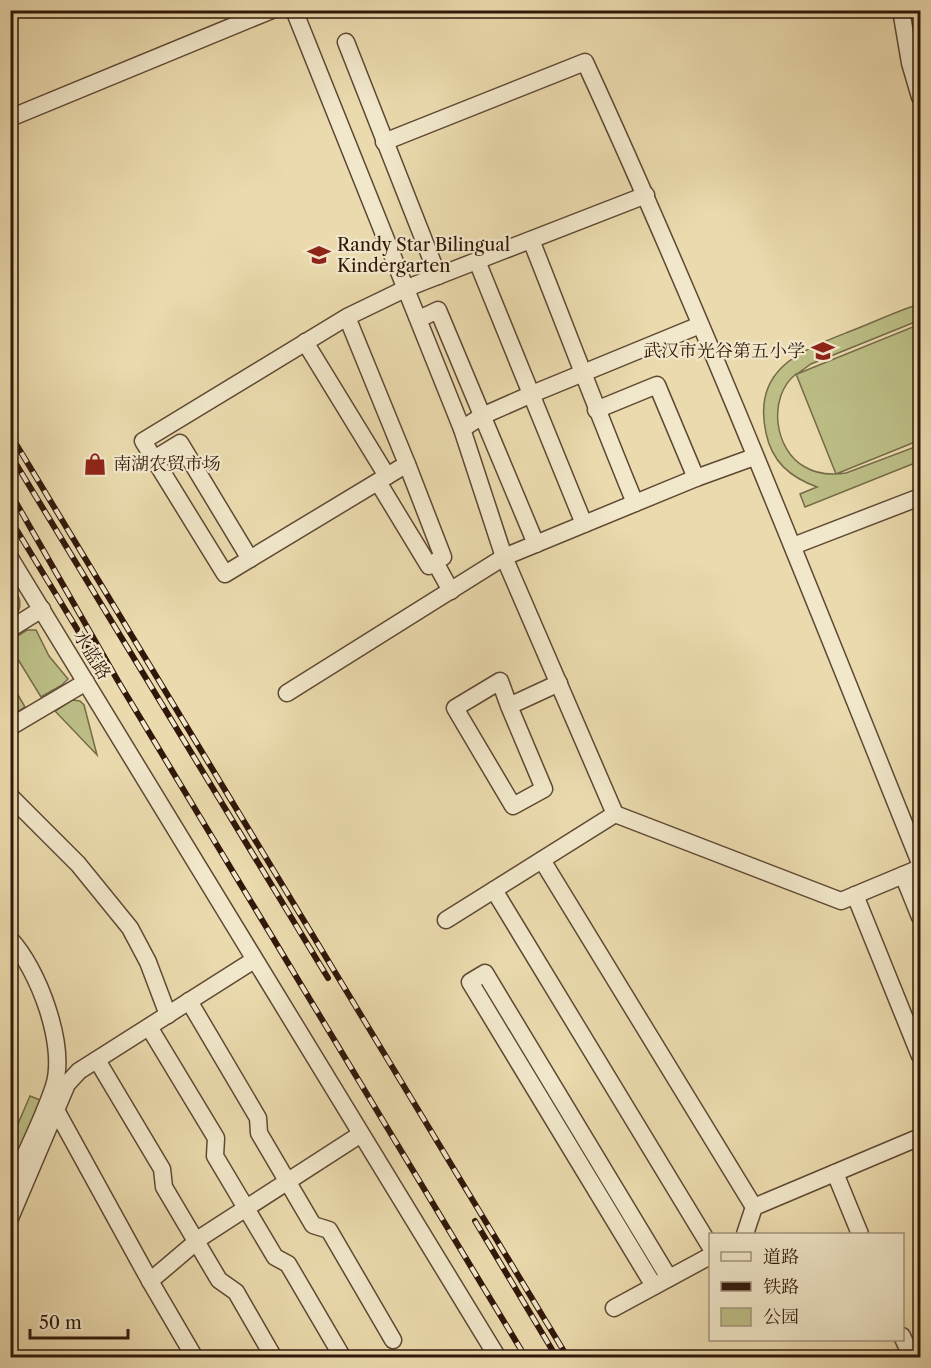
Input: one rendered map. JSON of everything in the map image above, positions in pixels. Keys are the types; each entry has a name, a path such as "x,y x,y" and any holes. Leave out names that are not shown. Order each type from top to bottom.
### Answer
{"street":[{"path":"10,118 272,10"},
{"path":"294,10 462,429 504,557 615,814 841,901 921,866 793,546 646,195 585,62 384,142"},
{"path":"901,10 910,63 921,97"},
{"path":"346,42 438,276"},
{"path":"407,464 225,574 143,441 347,317 406,288 646,195"},
{"path":"531,240 584,372 596,410 635,503"},
{"path":"477,261 584,524"},
{"path":"419,319 438,310 536,544"},
{"path":"305,342 383,479 429,566 443,558 347,317"},
{"path":"462,429 482,416 532,394 700,325"},
{"path":"596,410 657,385 696,478"},
{"path":"154,459 180,442 250,559"},
{"path":"286,693 504,557 696,478 754,457"},
{"path":"793,546 921,497"},
{"name":"水蓝路","path":"10,558 498,1358"},
{"path":"435,562 451,591"},
{"path":"10,629 42,609"},
{"path":"500,681 509,706 544,789 513,806 454,708 500,681"},
{"path":"10,727 86,682"},
{"path":"509,706 559,683"},
{"path":"10,796 78,864 130,928 148,962 168,1015"},
{"path":"446,920 615,814"},
{"path":"542,860 754,1207"},
{"path":"903,875 921,917"},
{"path":"494,890 709,1243"},
{"path":"855,895 921,1056"},
{"path":"10,939 32,969 44,999 54,1032 57,1064 55,1084 10,1188"},
{"path":"10,1218 67,1083 79,1071 254,960"},
{"path":"654,1286 470,982 485,973 669,1278"},
{"path":"189,1001 258,1118 259,1133 313,1225 329,1230 393,1340"},
{"path":"149,1027 216,1138 215,1156 275,1257 288,1264 343,1358"},
{"path":"97,1060 162,1169 164,1187 196,1242 219,1280 236,1292 274,1358"},
{"path":"56,1110 195,1358"},
{"path":"150,1281 196,1242 361,1134"},
{"path":"745,1233 754,1207 921,1137"},
{"path":"573,1153 588,1144"},
{"path":"835,1173 860,1233"},
{"path":"614,1308 709,1257"},
{"path":"904,1338 912,1358"}],"green space":[{"path":"920,304 920,320 811,364 797,374 920,324 920,440 836,474 846,473 920,445 920,461 805,507 800,494 817,487 791,473 773,452 766,433 764,410 767,391 775,375 802,353 837,336","holes":["796,374 836,474 810,470 786,449 778,423 778,409 787,384"]},
{"path":"10,581 20,601 20,606 10,620"},
{"path":"27,630 36,630 49,656 68,679 41,697 11,648 11,640"},
{"path":"11,683 25,707 10,716"},
{"path":"72,700 80,701 84,705 97,755 55,711"},
{"path":"30,1096 40,1100 11,1170 11,1140"}],"railway":[{"path":"10,434 568,1358"},
{"path":"10,454 328,978"},
{"path":"10,492 118,681 526,1358"},
{"path":"10,519 102,670"},
{"path":"475,1221 557,1358"}],"place":[{"name":"Randy Star Bilingual Kindergarten","path":"319,255"},
{"name":"武汉市光谷第五小学","path":"823,351"},
{"name":"南湖农贸市场","path":"95,464"}]}
